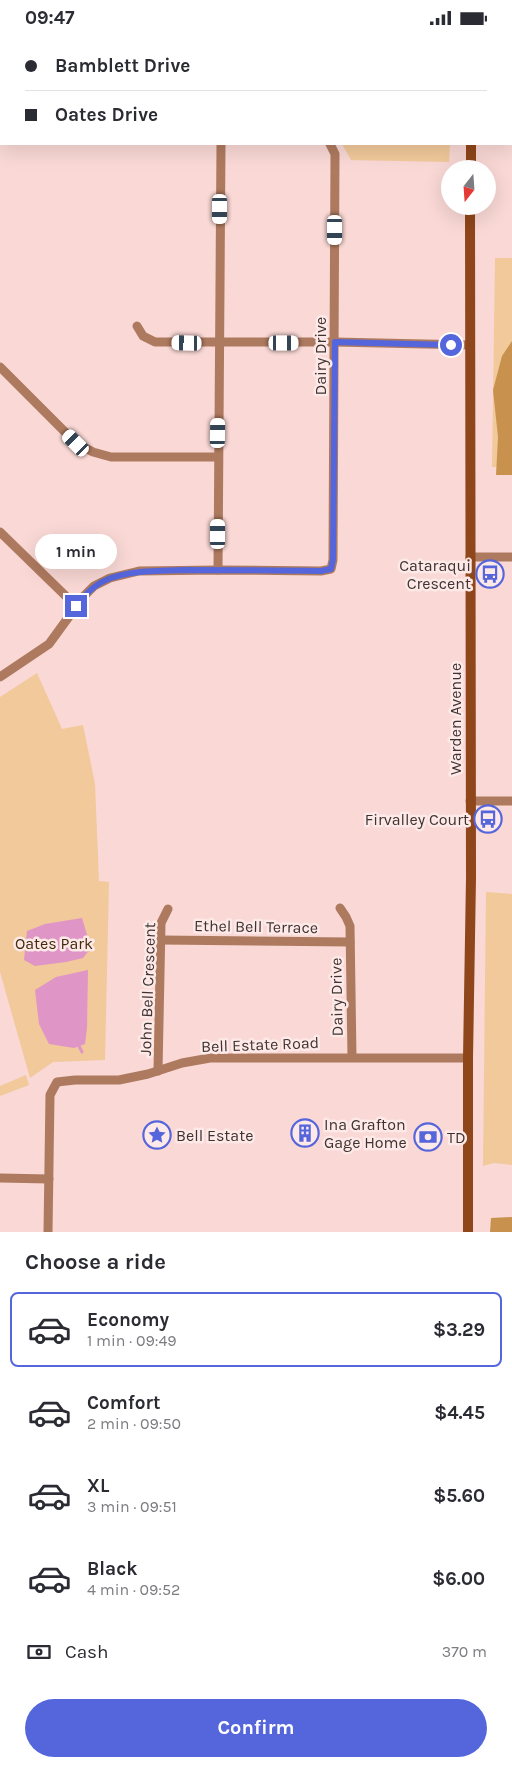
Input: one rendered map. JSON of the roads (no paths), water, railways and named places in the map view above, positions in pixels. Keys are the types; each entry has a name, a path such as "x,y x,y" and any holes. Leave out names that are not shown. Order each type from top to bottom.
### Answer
{"main road":[{"path":"470,160 471,145"},
{"name":"Warden Avenue","path":"468,1232 471,878 470,215"}],"street":[{"path":"0,677 49,644 84,596 94,586 110,578 139,571 218,570 221,145"},
{"name":"Dairy Drive","path":"218,570 321,571 331,569 333,559 335,154 330,145"},
{"path":"137,326 143,336 155,342 335,342 470,345"},
{"path":"0,367 76,443 93,452 111,457 218,457"},
{"path":"0,531 76,606"},
{"path":"470,557 512,557"},
{"path":"470,801 512,801"},
{"name":"Dairy Drive","path":"340,908 350,927 352,1057"},
{"name":"John Bell Crescent","path":"158,1071 161,923 168,909"},
{"name":"Ethel Bell Terrace","path":"161,940 350,942"},
{"name":"Bell Estate Road","path":"48,1232 50,1095 56,1082 119,1080 182,1063 210,1058 468,1058"},
{"path":"0,1178 49,1179"}],"waterway":[{"path":"79,1046 82,1052"}],"place":[{"name":"Cataraqui Crescent","path":"490,574"},
{"name":"Firvalley Court","path":"488,819"},
{"name":"Ina Grafton Gage Home","path":"305,1133"},
{"name":"Bell Estate","path":"157,1135"},
{"name":"TD","path":"428,1137"}],"park label":[{"name":"Oates Park","path":"54,943"}]}
